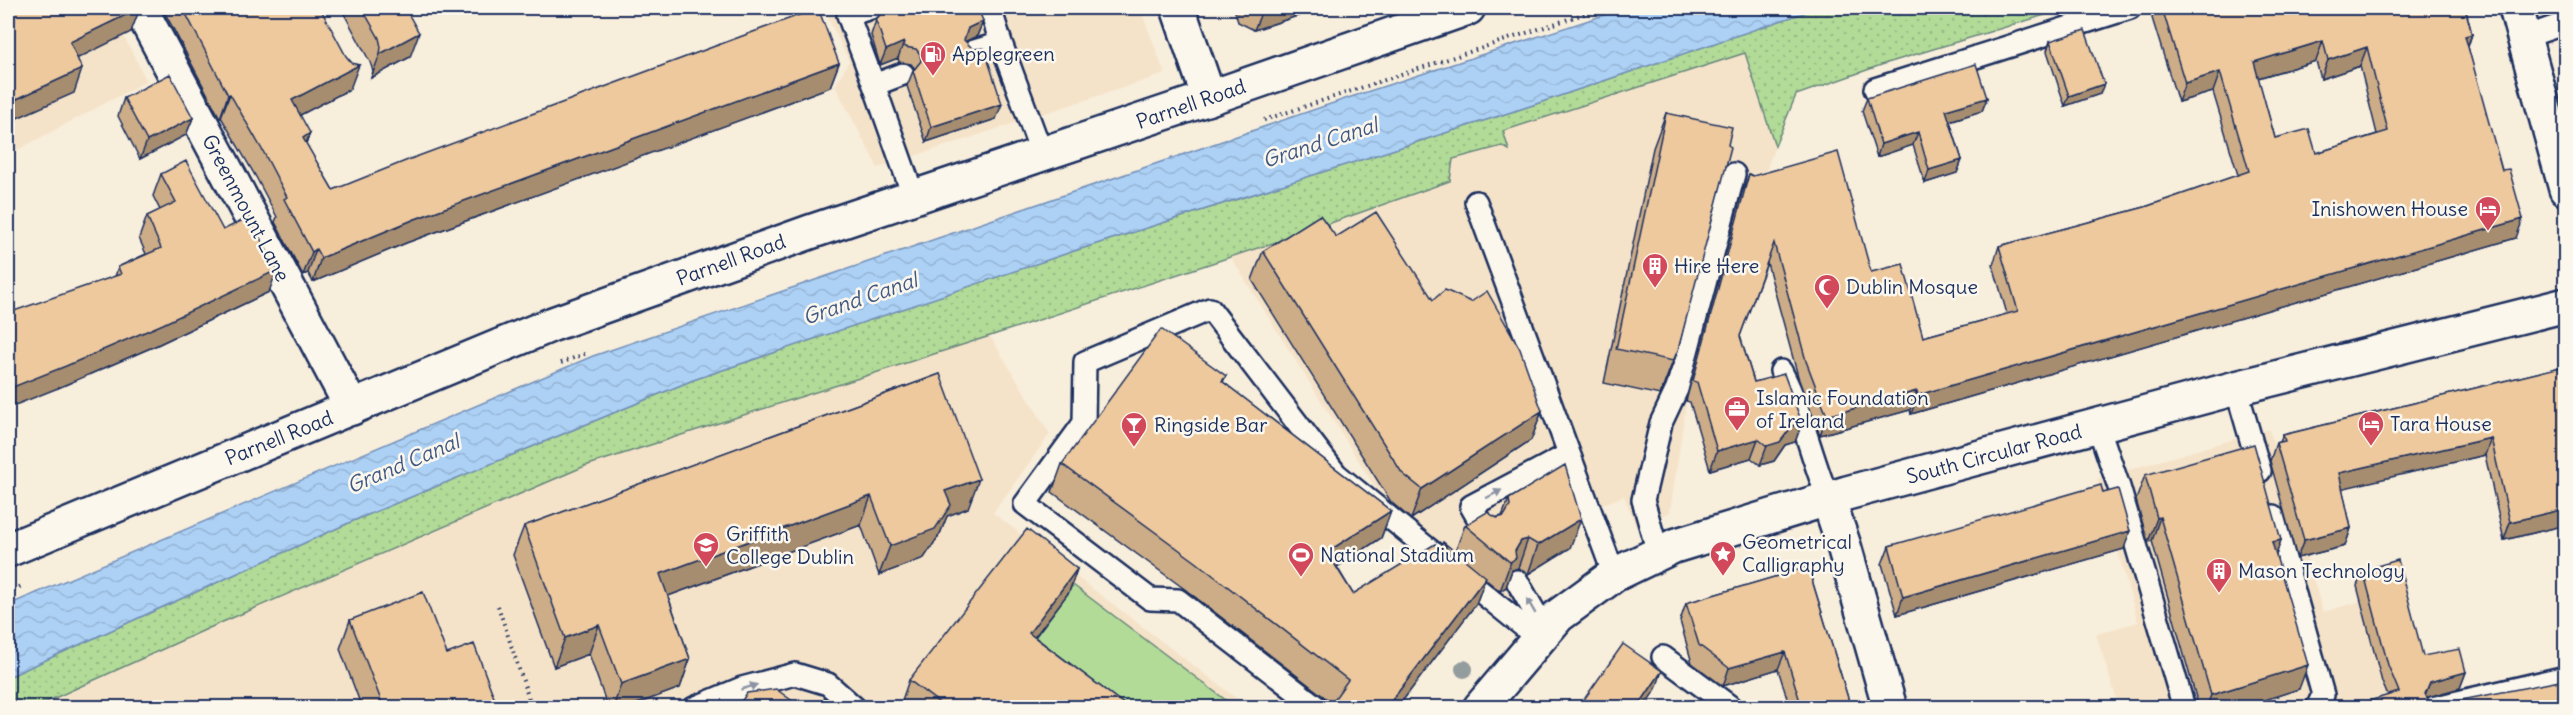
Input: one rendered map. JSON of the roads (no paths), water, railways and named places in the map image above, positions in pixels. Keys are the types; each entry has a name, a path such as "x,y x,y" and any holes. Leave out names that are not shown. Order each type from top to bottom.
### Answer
{"main road":[{"name":"Greenmount Lane","path":"140,8 352,408"},
{"path":"1178,8 1209,98"},
{"name":"Parnell Road","path":"8,550 554,324 810,232 1468,8"},
{"path":"2520,22 2565,189"},
{"name":"South Circular Road","path":"1480,708 1558,616 1614,575 1658,553 1828,498 2236,388 2565,305"},
{"path":"1828,498 1890,708"}],"lane":[{"path":"872,8 849,15 914,198"},
{"path":"990,8 1042,154"},
{"path":"1875,89 2130,8"},
{"path":"2520,22 2565,23"},
{"path":"971,52 1001,43"},
{"path":"874,84 903,74"},
{"path":"1658,553 1643,500 1661,423 1677,389 1734,174"},
{"path":"1476,202 1614,575"},
{"path":"1317,708 1179,600 1150,599 1025,504 1084,423 1085,362 1210,309 1336,474 1542,634"},
{"path":"1781,371 1791,389 1810,452 1828,498"},
{"path":"2236,388 2323,695 2317,708"},
{"path":"2098,426 2119,487 2184,708"},
{"path":"1487,534 1471,506 1569,454"},
{"path":"1517,581 1542,634"},
{"path":"1663,657 1732,708"},
{"path":"694,708 742,688 795,674 828,684 855,708"},
{"path":"2432,708 2565,677"}],"water":[{"name":"Grand Canal","path":"1626,8 1818,8 1527,107 1071,252 693,380 353,521 8,677 8,605 593,356 1351,97"}],"place":[{"name":"Applegreen","path":"933,77"},
{"name":"Inishowen House","path":"2488,232"},
{"name":"Hire Here","path":"1655,289"},
{"name":"Dublin Mosque","path":"1827,310"},
{"name":"Islamic Foundation of Ireland","path":"1737,432"},
{"name":"Tara House","path":"2371,447"},
{"name":"Ringside Bar","path":"1134,448"},
{"name":"Griffith College Dublin","path":"706,568"},
{"name":"Geometrical Calligraphy","path":"1723,577"},
{"name":"National Stadium","path":"1301,578"},
{"name":"Mason Technology","path":"2219,594"}]}
